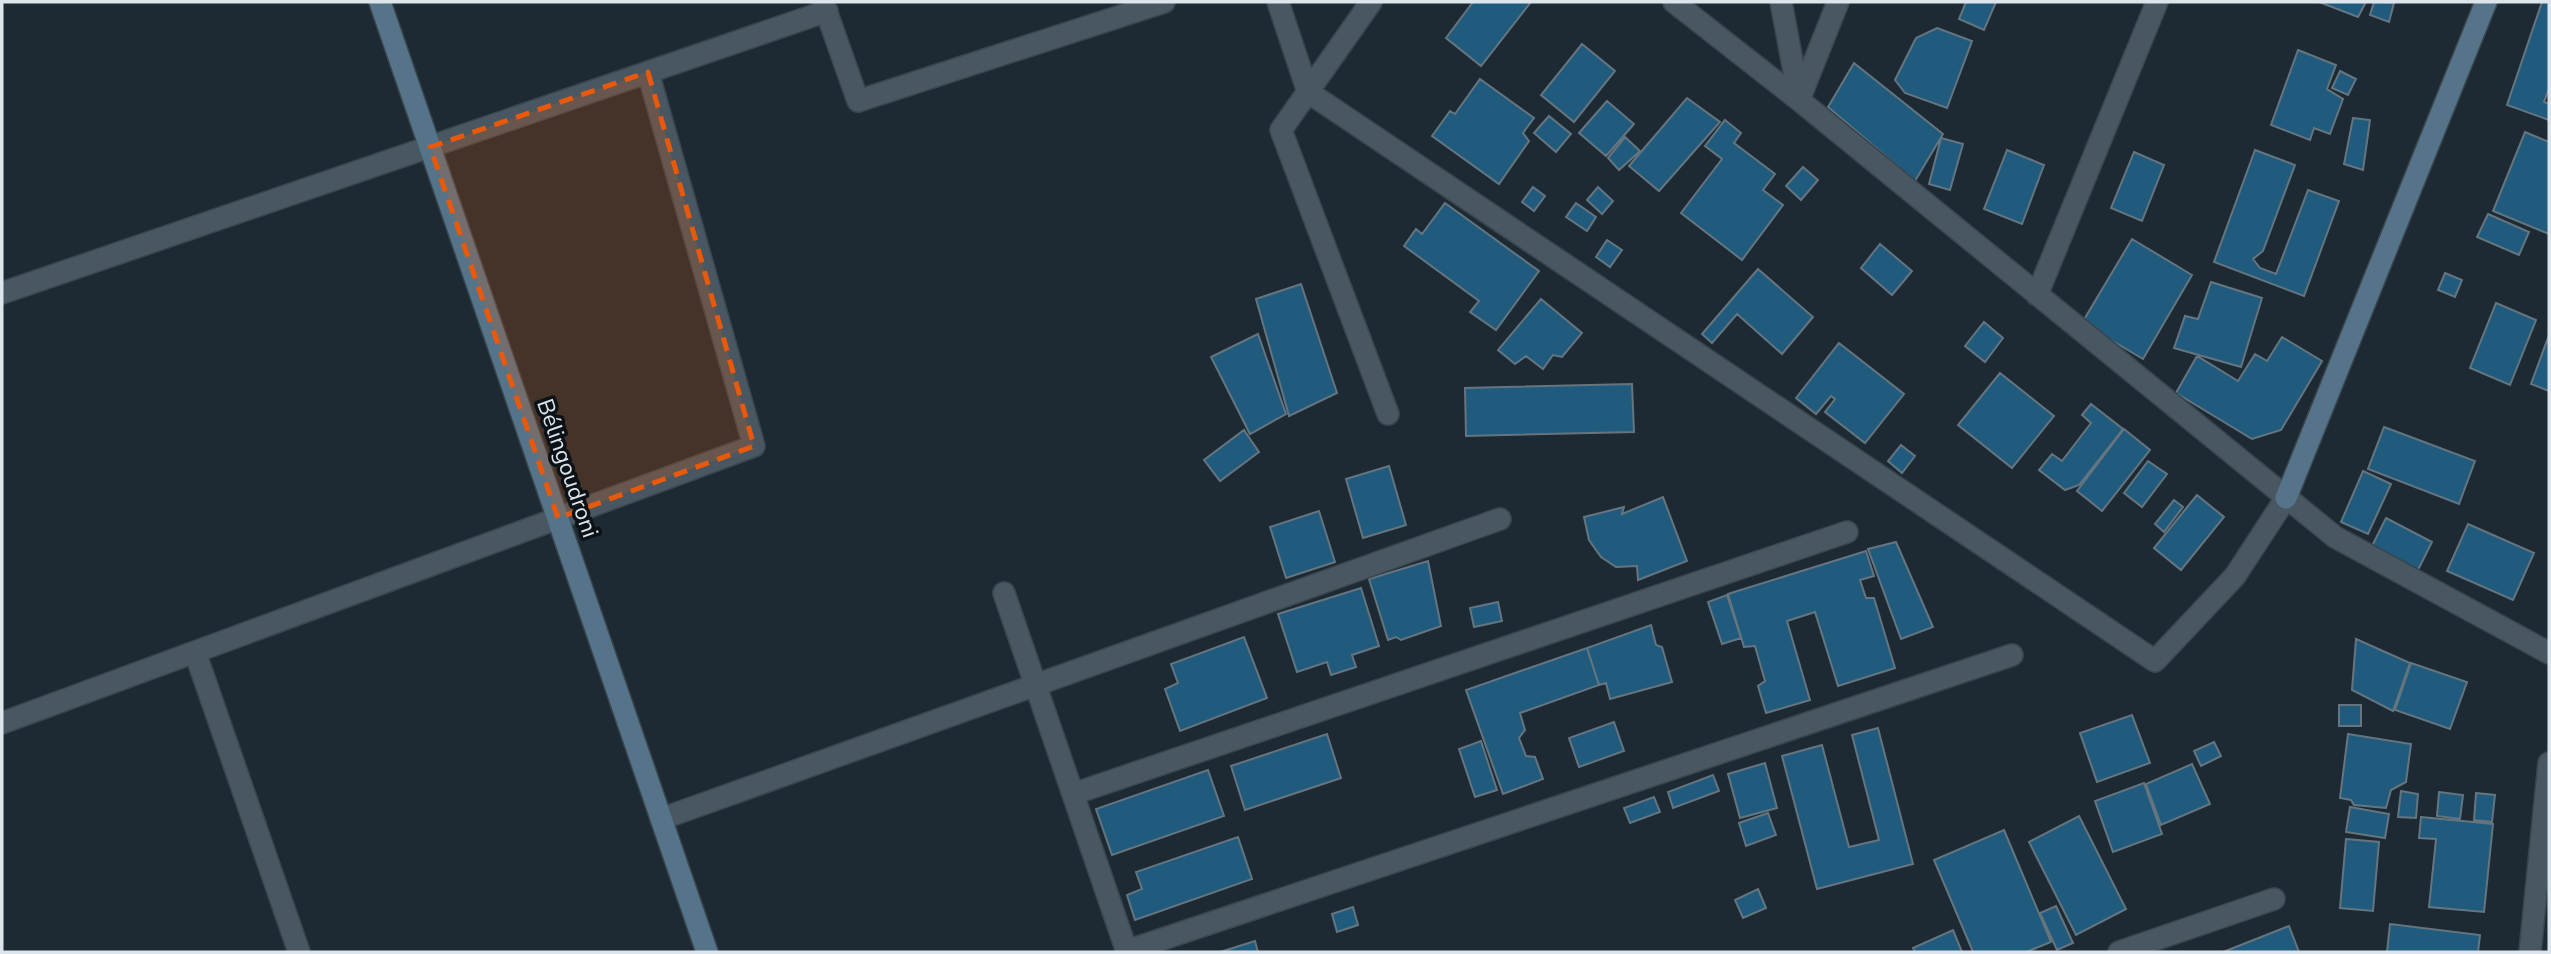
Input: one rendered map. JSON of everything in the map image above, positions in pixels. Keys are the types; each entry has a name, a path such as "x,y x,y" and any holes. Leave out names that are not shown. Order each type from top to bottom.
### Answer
{"street":[{"name":"Bélingoudroni","path":"380,2 707,952"},
{"path":"2,293 648,72 825,7 858,101 1164,2"},
{"path":"1278,2 1308,92 2155,661 2235,576 2286,498 2486,2"},
{"path":"1371,2 1281,130 1388,414"},
{"path":"1674,2 1799,100 2335,537 2549,653"},
{"path":"1781,2 1799,100"},
{"path":"1799,100 1838,2"},
{"path":"2037,295 2157,2"},
{"path":"2,723 754,446 648,72"},
{"path":"661,819 1500,519"},
{"path":"1073,794 1847,532"},
{"path":"1004,593 1127,952 2011,655"},
{"path":"195,652 299,952"},
{"path":"2530,952 2549,763"},
{"path":"2119,952 2274,899"}],"highlighted area":[{"path":"648,72 754,446 558,518 430,147"}],"building":[{"path":"1473,2 1531,2 1481,66 1446,38"},
{"path":"1966,2 1996,2 1984,30 1959,19"},
{"path":"2319,2 2366,2 2358,17"},
{"path":"2374,2 2394,3 2389,22 2370,15"},
{"path":"2542,2 2549,2 2549,88 2544,102 2549,104 2549,120 2507,105"},
{"path":"1937,28 1972,41 1947,108 1905,93 1895,80 1916,38"},
{"path":"1582,44 1615,71 1574,122 1541,95"},
{"path":"2298,50 2336,65 2327,89 2343,99 2330,134 2314,128 2310,140 2271,125"},
{"path":"1854,63 1943,134 1915,181 1828,107"},
{"path":"2340,71 2356,79 2348,95 2332,88"},
{"path":"1480,79 1534,118 1523,133 1529,141 1499,184 1432,136 1450,111 1455,114"},
{"path":"1687,98 1720,122 1659,191 1629,166"},
{"path":"1607,101 1634,124 1606,156 1579,133"},
{"path":"1549,116 1571,134 1556,152 1534,133"},
{"path":"2353,118 2370,120 2363,170 2344,164"},
{"path":"1725,120 1741,133 1734,143 1775,174 1763,190 1783,205 1742,260 1681,213 1722,159 1705,146"},
{"path":"2525,132 2549,142 2549,234 2493,211"},
{"path":"1625,137 1640,151 1619,170 1608,158"},
{"path":"1941,138 1963,144 1950,190 1929,184"},
{"path":"2007,150 2044,165 2022,224 1984,209"},
{"path":"2255,150 2295,165 2263,251 2253,259 2260,268 2276,274 2308,190 2339,201 2304,296 2214,262"},
{"path":"2134,152 2164,165 2142,221 2111,208"},
{"path":"1803,167 1818,180 1801,200 1786,186"},
{"path":"1533,187 1545,196 1534,211 1522,202"},
{"path":"1598,187 1613,201 1602,214 1587,200"},
{"path":"1445,203 1539,271 1496,330 1470,312 1479,301 1404,246 1416,229 1422,234"},
{"path":"1576,203 1596,217 1587,231 1566,217"},
{"path":"2488,214 2529,232 2519,255 2477,237"},
{"path":"2132,239 2192,275 2143,359 2082,323"},
{"path":"1607,240 1622,250 1610,267 1596,257"},
{"path":"1880,244 1912,271 1892,295 1861,268"},
{"path":"1758,269 1813,317 1782,354 1737,314 1712,343 1702,334"},
{"path":"2445,273 2462,280 2455,297 2438,290"},
{"path":"2211,282 2262,298 2241,367 2174,348 2185,316 2198,319"},
{"path":"1301,284 1337,393 1289,416 1256,299"},
{"path":"1541,299 1582,333 1562,357 1553,355 1543,369 1526,356 1515,364 1498,350"},
{"path":"2496,303 2536,320 2510,385 2470,368"},
{"path":"1984,322 2003,338 1985,362 1965,346"},
{"path":"1258,334 1286,414 1250,434 1211,357"},
{"path":"2549,335 2549,391 2531,384"},
{"path":"2282,337 2322,361 2281,430 2252,439 2176,393 2197,356 2238,381 2255,354 2267,361"},
{"path":"1839,343 1904,394 1865,443 1825,412 1835,399 1831,396 1816,414 1796,398"},
{"path":"2000,373 2054,416 2012,468 1958,425"},
{"path":"1632,384 1634,432 1466,436 1465,388"},
{"path":"2091,404 2123,429 2079,485 2065,490 2039,470 2052,454 2062,461 2091,423 2082,415"},
{"path":"2384,427 2475,461 2459,504 2368,469"},
{"path":"2124,429 2150,450 2102,511 2077,491"},
{"path":"1244,430 1259,452 1220,481 1204,460"},
{"path":"1901,445 1915,456 1902,473 1888,461"},
{"path":"2148,461 2167,474 2142,507 2124,493"},
{"path":"1389,466 1406,525 1363,538 1346,479"},
{"path":"2363,471 2391,484 2368,534 2341,522"},
{"path":"2197,495 2224,517 2181,570 2154,548"},
{"path":"1663,497 1687,561 1638,580 1637,566 1616,567 1601,557 1589,540 1584,517 1624,507 1622,514"},
{"path":"2174,500 2183,507 2164,532 2155,524"},
{"path":"1319,511 1335,562 1286,578 1270,527"},
{"path":"2386,518 2432,542 2416,574 2370,550"},
{"path":"2468,524 2534,553 2513,600 2447,571"},
{"path":"1896,542 1933,627 1901,639 1868,549"},
{"path":"1866,551 1874,576 1860,580 1866,598 1874,598 1895,668 1838,686 1815,612 1787,621 1810,700 1766,713 1758,686 1765,681 1755,646 1744,647 1728,594"},
{"path":"1428,561 1441,626 1401,640 1396,637 1388,640 1369,579"},
{"path":"1361,588 1379,646 1352,655 1356,667 1331,675 1327,662 1297,672 1278,614"},
{"path":"1727,595 1741,638 1722,644 1708,602"},
{"path":"1498,602 1502,621 1474,627 1470,608"},
{"path":"1651,625 1656,645 1662,647 1672,682 1610,699 1606,683 1599,685 1587,648"},
{"path":"1244,637 1267,698 1180,731 1165,689 1178,683 1171,664"},
{"path":"2356,639 2410,663 2393,711 2352,690"},
{"path":"1587,648 1599,685 1520,713 1525,730 1519,738 1526,756 1535,757 1543,779 1503,794 1466,690"},
{"path":"2411,663 2467,682 2450,729 2395,710"},
{"path":"2339,705 2361,705 2361,726 2339,726"},
{"path":"2132,715 2150,763 2097,782 2080,733"},
{"path":"1614,722 1624,751 1579,767 1569,738"},
{"path":"1878,728 1913,864 1817,889 1782,756 1822,745 1849,847 1879,840 1852,735"},
{"path":"1327,734 1341,778 1245,810 1231,766"},
{"path":"2348,734 2411,744 2406,782 2391,790 2386,808 2354,805 2351,800 2340,798"},
{"path":"1481,741 1497,790 1475,797 1459,749"},
{"path":"2214,742 2221,756 2201,766 2194,751"},
{"path":"1765,763 1777,808 1740,818 1728,774"},
{"path":"2192,764 2210,804 2161,825 2146,784"},
{"path":"1208,770 1224,816 1112,855 1096,809"},
{"path":"1713,775 1719,791 1673,808 1668,792"},
{"path":"2144,783 2162,834 2113,852 2095,801"},
{"path":"2401,791 2418,794 2416,818 2398,817"},
{"path":"2439,792 2463,795 2460,819 2437,816"},
{"path":"2476,793 2495,795 2492,822 2474,820"},
{"path":"1654,797 1660,812 1630,823 1624,808"},
{"path":"2350,807 2389,814 2385,838 2346,832"},
{"path":"1768,813 1776,835 1746,846 1739,823"},
{"path":"2079,816 2126,909 2076,935 2029,842"},
{"path":"2421,817 2493,824 2484,912 2429,907 2436,839 2419,838"},
{"path":"2004,830 2051,942 2026,952 1973,952 1934,860"},
{"path":"1238,837 1252,879 1135,920 1127,895 1142,889 1136,872"},
{"path":"2346,839 2379,842 2373,911 2340,908"},
{"path":"1758,889 1766,908 1743,918 1735,900"},
{"path":"2056,906 2073,943 2057,950 2040,913"},
{"path":"1353,907 1358,925 1337,932 1332,914"},
{"path":"2390,924 2480,935 2478,952 2387,952"},
{"path":"2289,926 2299,952 2223,952"},
{"path":"1953,930 1962,952 1915,952 1913,948"},
{"path":"1255,941 1258,952 1220,952"}]}
